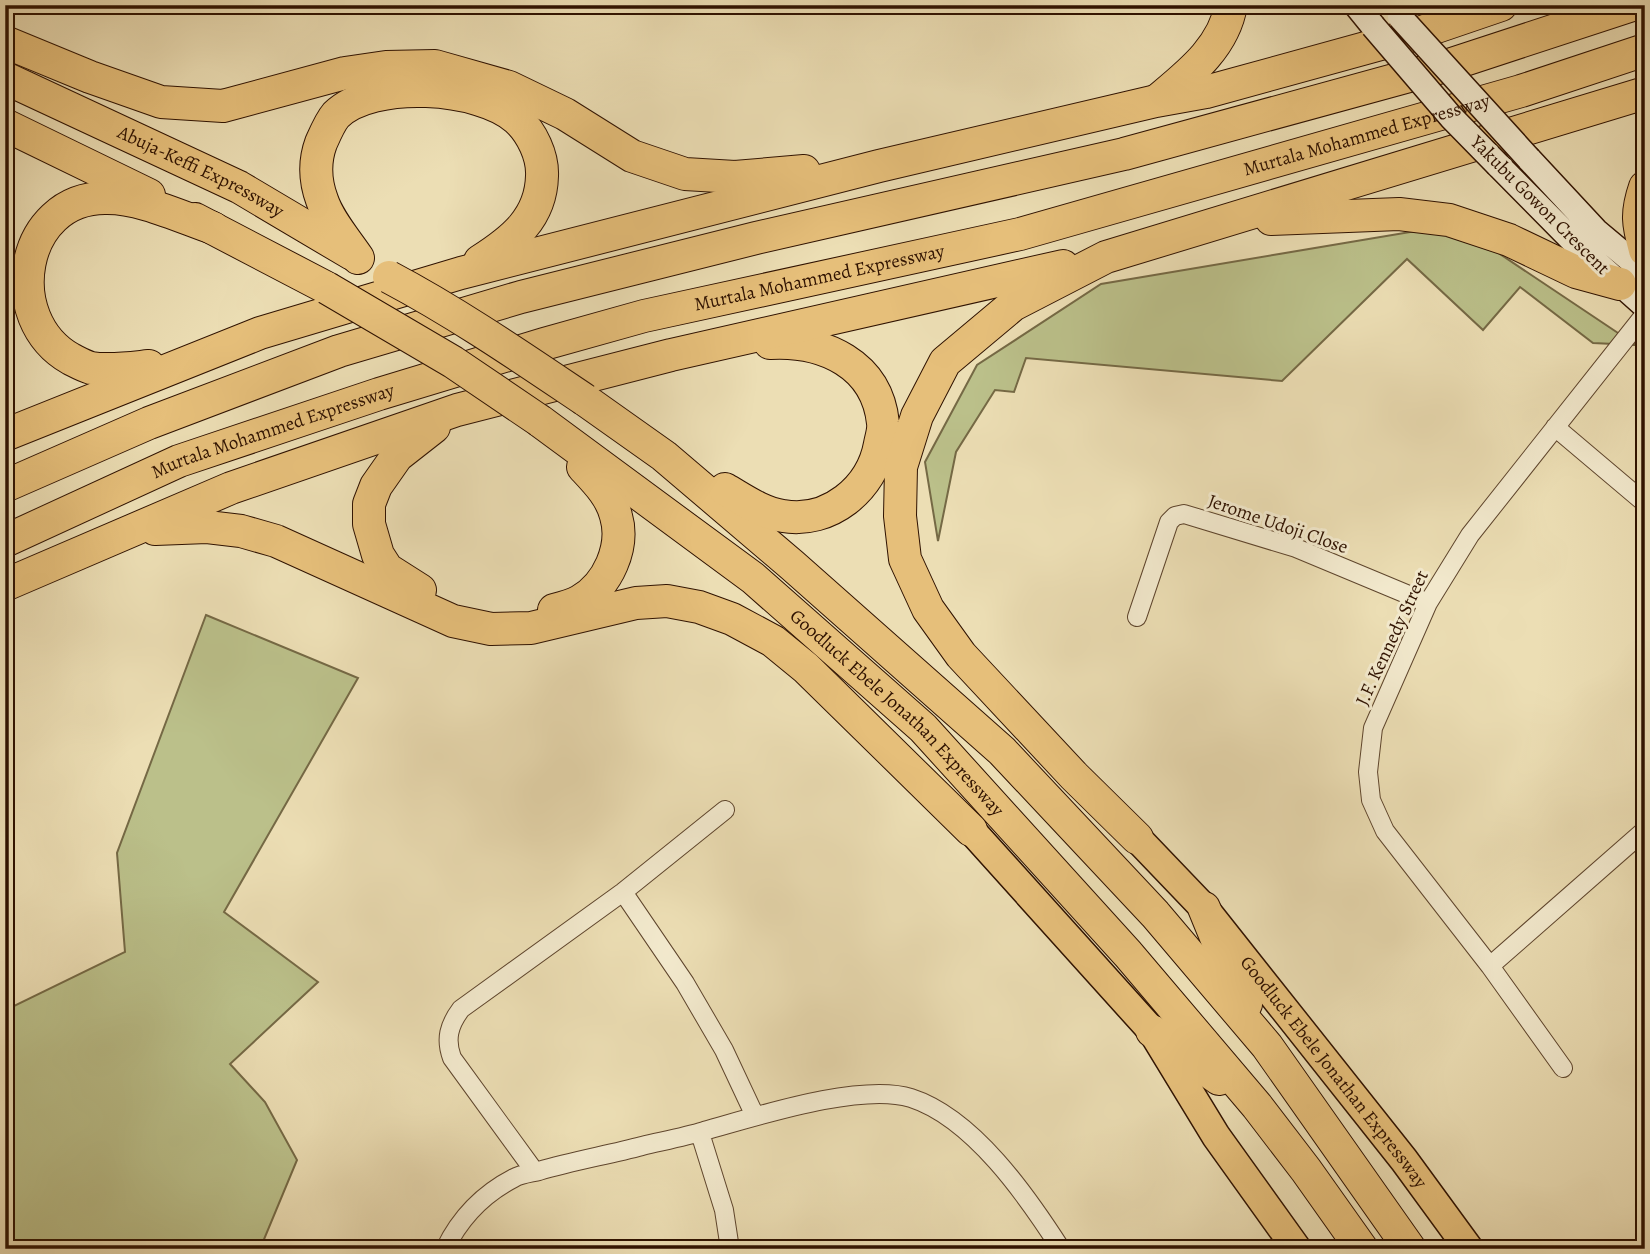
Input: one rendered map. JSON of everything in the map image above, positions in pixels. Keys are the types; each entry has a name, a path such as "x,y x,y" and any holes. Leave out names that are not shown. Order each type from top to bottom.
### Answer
{"highway":[{"path":"1156,101 1198,67 1223,31 1231,5"},
{"path":"5,435 260,333 461,273 879,166 1156,101 1206,92 1413,35 1502,5"},
{"path":"5,486 149,423 339,351 521,297 757,238 1088,163 1214,130 1449,65 1632,5"},
{"path":"5,42 90,78 161,102 223,106 345,73 386,66 435,66 509,87 565,114 632,156 685,174 736,177 879,166"},
{"name":"Murtala Mohammed Expressway","path":"5,541 179,461 379,394 644,316 1020,234 1521,91 1645,50"},
{"name":"Abuja-Keffi Expressway","path":"5,78 239,187 389,276"},
{"path":"1521,91 1645,78"},
{"path":"1206,92 1366,87"},
{"path":"358,258 329,215 316,179 316,155 336,115 360,100 389,92 456,95 493,105 517,119 535,143 543,165 542,186 536,208 526,226 509,242 461,273"},
{"path":"1137,838 1074,776 961,655 928,609 905,559 900,516 901,467 917,416 945,362 1013,305 1106,257 1645,93"},
{"path":"5,125 213,228"},
{"path":"1645,187 1638,216 1645,250"},
{"path":"182,362 112,370 88,367 54,350 34,326 26,303 23,282 26,262 37,236 55,217 78,203 104,198 133,201 213,228"},
{"path":"1228,220 1399,214 1449,220 1509,240 1576,272 1632,278"},
{"name":"Goodluck Ebele Jonathan Expressway","path":"213,228 327,288 453,362 545,425 752,578 923,728 1128,954 1257,1106 1362,1249"},
{"name":"Murtala Mohammed Expressway","path":"5,585 231,488 457,410 671,355 1106,257"},
{"name":"Goodluck Ebele Jonathan Expressway","path":"389,276 475,328 664,456 1002,751 1155,914 1267,1045 1410,1249"},
{"path":"664,456 758,508 785,517 813,516 841,504 863,484 878,456 884,425 876,395 858,368 831,353 792,342 671,355"},
{"path":"270,475 379,394"},
{"path":"457,410 397,456 376,486 369,504 369,524 378,555 387,569 429,595 460,608 488,614 557,609 580,601 599,586 612,564 618,539 617,517 610,499 545,425"},
{"path":"5,452 149,423"},
{"path":"132,531 180,527 241,531 276,541 453,621 491,629 531,628 636,603 667,601 699,607 732,619 772,641 806,668 971,830"},
{"path":"923,728 971,830"},
{"path":"1002,751 1137,838"},
{"path":"1204,908 1231,974 1267,1045"},
{"path":"1152,1031 1257,1106"}],"main road":[{"name":"Yakubu Gowon Crescent","path":"1356,5 1451,117 1579,247 1632,278"},
{"name":"Yakubu Gowon Crescent","path":"1395,11 1596,231 1632,278 1645,306"},
{"name":"Goodluck Ebele Jonathan Expressway","path":"971,830 1152,1031 1216,1136 1297,1249"},
{"name":"Goodluck Ebele Jonathan Expressway","path":"1137,838 1204,908 1404,1160 1469,1249"}],"street":[{"name":"J.F. Kennedy Street","path":"1563,1068 1490,966 1385,831 1371,800 1368,772 1373,728 1429,603 1470,535 1645,314"},
{"path":"1555,427 1645,503"},
{"name":"Jerome Udoji Close","path":"1137,617 1168,522 1175,516 1184,514 1296,548 1429,603"},
{"path":"535,1172 452,1058 447,1045 452,1021 461,1009 623,892 725,810"},
{"path":"1490,966 1645,830"},
{"path":"623,892 685,983 724,1050 755,1116"},
{"path":"445,1249 456,1227 472,1208 515,1177 578,1159 700,1133 755,1116 859,1095 897,1095 929,1105 957,1122 975,1138 1000,1165 1061,1249"},
{"path":"700,1133 724,1210 730,1249"}],"green space":[{"path":"1422,230 1479,240 1636,345 1593,343 1520,287 1483,330 1407,259 1282,381 1026,358 1014,392 995,390 956,452 938,541 925,462 977,365 1101,284"},
{"path":"206,615 358,678 224,912 318,982 230,1064 265,1102 297,1160 260,1249 5,1249 5,1008 8,1009 125,952 117,853"}]}
